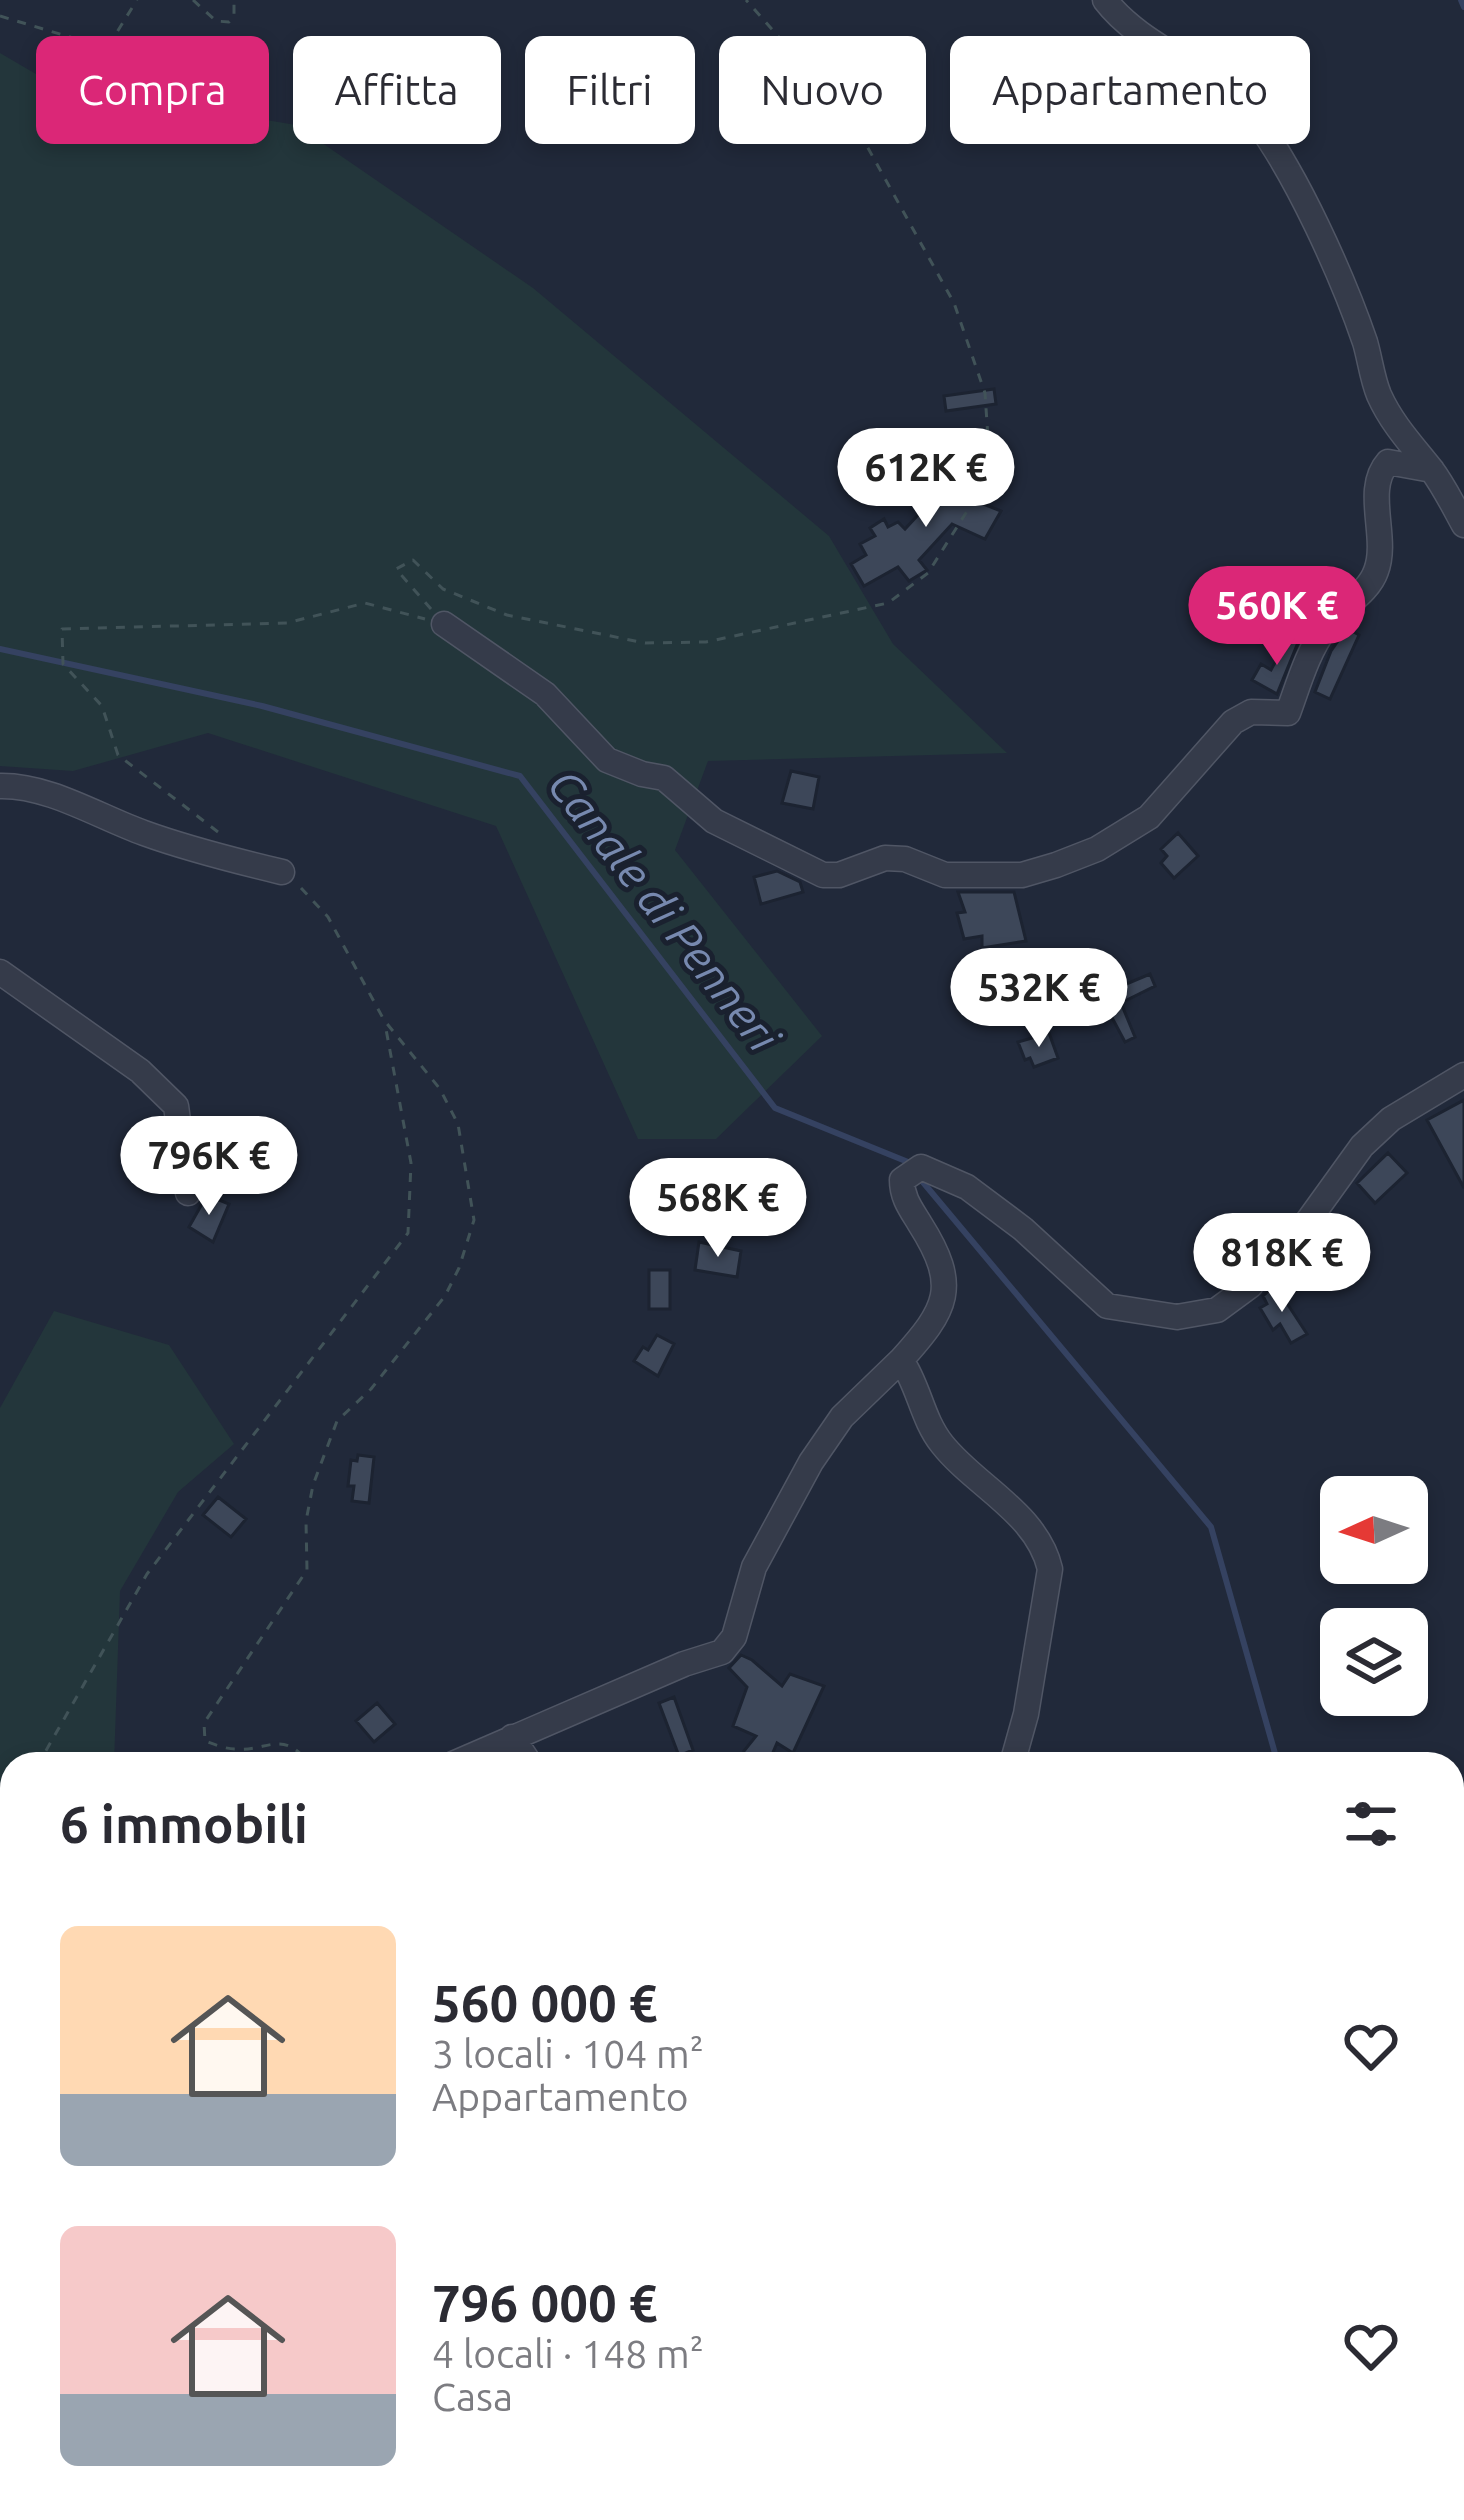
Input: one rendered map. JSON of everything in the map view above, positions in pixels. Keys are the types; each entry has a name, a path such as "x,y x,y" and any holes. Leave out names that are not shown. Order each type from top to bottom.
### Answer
{"street":[{"path":"1105,0 1136,32 1253,116 1331,261 1364,340 1378,393 1409,448 1432,470 1464,525"},
{"path":"444,624 544,694 607,760 664,778 714,821 823,875 839,875 885,858 905,859 945,875 1022,875 1097,849 1132,830 1178,787 1233,722 1251,712 1288,713 1301,674 1327,625 1376,573 1382,548 1377,492 1381,470 1388,462 1432,470"},
{"path":"0,786 14,786 147,835 281,872"},
{"path":"0,973 140,1071 176,1106 188,1192"},
{"path":"479,1752 722,1652 734,1637 754,1567 811,1462 842,1417 936,1321 944,1300 942,1268 934,1245 902,1195 902,1180 921,1167 967,1187 1023,1229 1107,1306 1177,1318 1217,1310 1251,1285 1264,1252 1300,1232 1362,1146 1391,1119 1464,1075"},
{"path":"901,1360 929,1425 944,1447 1000,1497 1045,1547 1050,1569 1046,1603 1015,1752"},
{"path":"512,1737 522,1752"}],"path":[{"path":"0,16 74,38 112,40 136,0"},
{"path":"193,0 216,21 229,22 234,0"},
{"path":"444,624 396,569 413,560 443,589 507,615 645,643 706,642 876,608 908,590 940,557 969,508 983,475 987,415 974,356 955,303 853,121 746,0"},
{"path":"222,835 118,755 102,706 63,664 62,629 287,623 365,603 444,624"},
{"path":"281,872 328,917 384,1020 440,1089 458,1124 474,1220 445,1296 371,1389 338,1421 313,1485 306,1521 308,1570 204,1723 205,1742 237,1750 279,1742 298,1752"},
{"path":"45,1752 147,1574 408,1233 411,1162 384,1020"}],"green space":[{"path":"0,53 36,74 36,144 269,144 269,120 293,124 293,144 324,144 533,288 829,536 893,644 1007,753 708,761 675,850 822,1036 716,1139 638,1139 496,826 208,733 73,771 0,766"},
{"path":"54,1311 169,1345 234,1444 178,1492 120,1591 114,1752 0,1752 0,1408"}],"building":[{"path":"994,389 996,404 946,411 944,396"},
{"path":"965,464 981,468 970,499 1001,511 985,539 952,524 919,560 927,570 909,581 898,567 864,586 851,564 866,555 860,544 875,536 870,528 884,519 888,527 898,522 905,529 943,488 952,471 963,472"},
{"path":"1347,628 1359,635 1330,699 1315,692 1331,651"},
{"path":"1290,635 1299,640 1277,694 1252,680 1261,664 1271,670"},
{"path":"791,771 819,777 813,809 782,803"},
{"path":"1178,833 1198,856 1174,878 1161,863 1167,856 1161,849"},
{"path":"777,871 800,882 803,892 761,904 754,877"},
{"path":"958,892 1014,892 1026,941 982,948 982,936 964,939 957,913 965,912"},
{"path":"1150,974 1155,986 1121,1003 1135,1037 1125,1042 1100,995"},
{"path":"1049,1033 1058,1058 1034,1067 1030,1058 1025,1060 1018,1042"},
{"path":"1464,1100 1464,1188 1427,1120"},
{"path":"1388,1153 1407,1173 1375,1203 1357,1183"},
{"path":"207,1195 229,1204 213,1242 189,1227"},
{"path":"699,1242 741,1251 737,1277 695,1270"},
{"path":"649,1270 670,1270 670,1309 649,1309"},
{"path":"1275,1285 1307,1334 1291,1343 1280,1324 1273,1330 1260,1308 1267,1304 1263,1296"},
{"path":"657,1335 674,1344 658,1376 634,1361"},
{"path":"358,1455 374,1457 369,1503 352,1501 354,1486 348,1486 351,1460 357,1461"},
{"path":"218,1497 246,1519 231,1537 203,1515"},
{"path":"741,1655 782,1686 790,1674 824,1686 793,1752 777,1743 773,1752 744,1751 756,1736 733,1726 747,1687 729,1668"},
{"path":"674,1697 693,1750 677,1752 659,1703"},
{"path":"377,1703 395,1724 374,1742 356,1721"}],"waterway":[{"path":"1461,0 1464,7"},
{"name":"Canale di Penneri","path":"0,649 262,706 520,776 775,1108 908,1162"},
{"name":"Canale di Penneri","path":"922,1181 1211,1527 1275,1752"}]}
